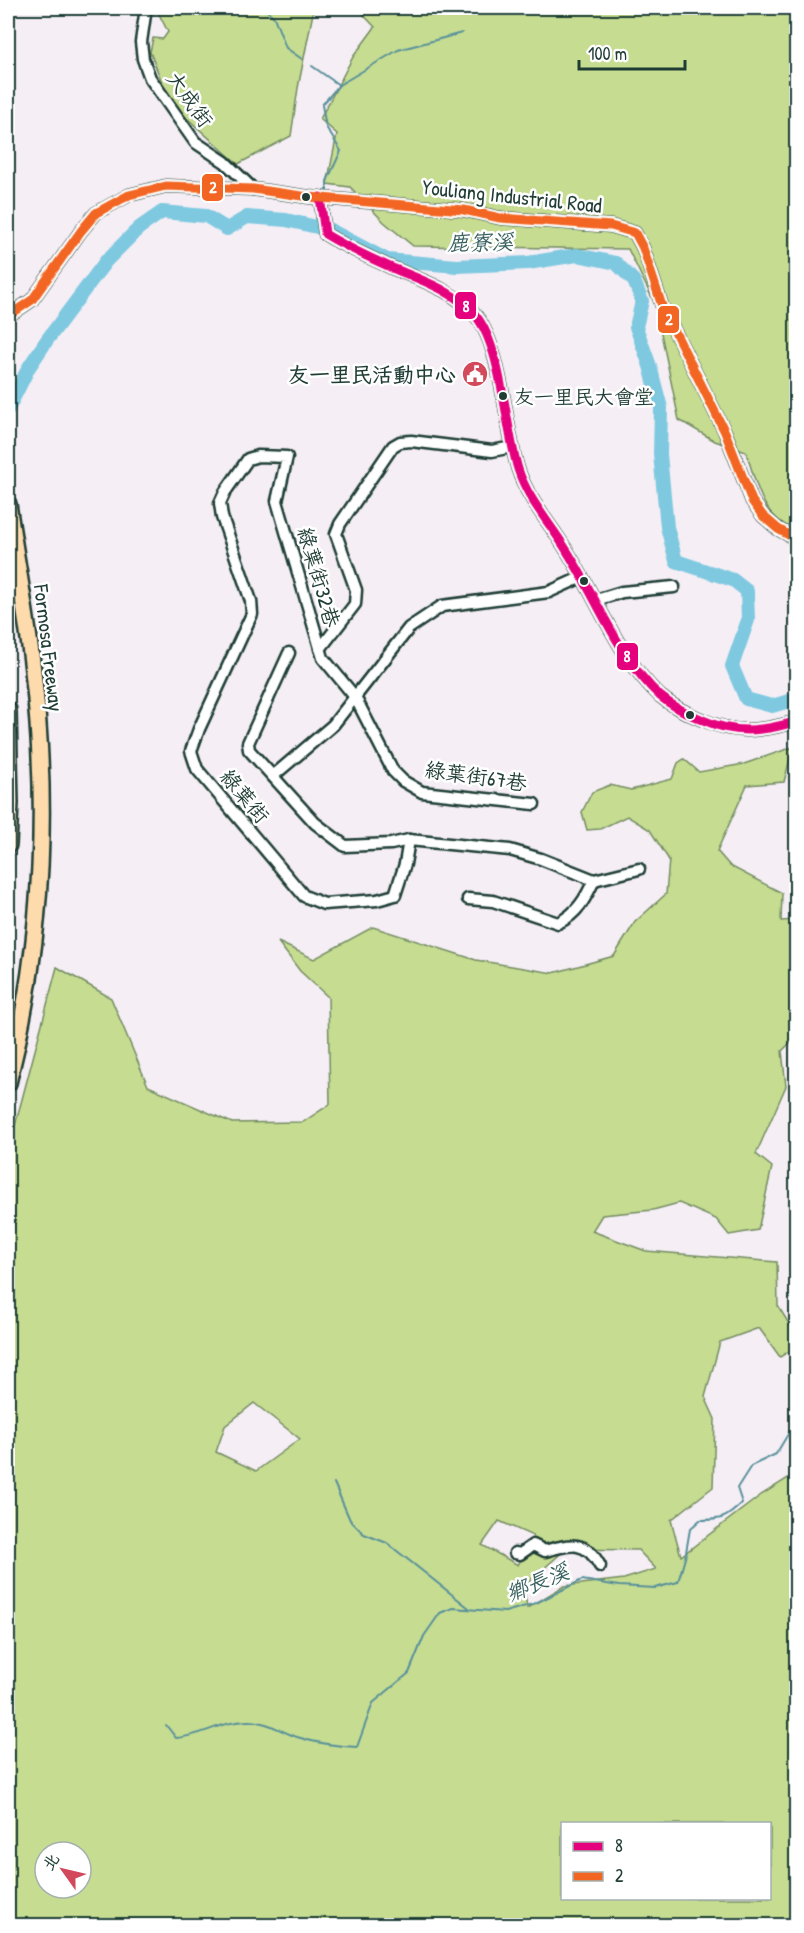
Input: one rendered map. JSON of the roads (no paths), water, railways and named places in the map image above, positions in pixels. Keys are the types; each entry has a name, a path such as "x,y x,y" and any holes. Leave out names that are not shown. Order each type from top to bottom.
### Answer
{"highway":[{"name":"Formosa Freeway","path":"8,504 33,671 42,806 39,877 28,980 11,1054 8,1083"},
{"path":"8,710 10,775 8,845"}],"street":[{"name":"大成街","path":"146,8 141,42 143,58 150,78 195,142 225,162 253,189"},
{"path":"8,316 32,300 96,213 114,202 146,190 166,186 253,189 320,197 325,234 359,253 447,292 463,302 477,318 490,343 512,447 523,482 625,651 661,696 682,712 731,729 760,730 796,722"},
{"name":"Youliang Industrial Road","path":"320,197 464,210 500,218 611,226 635,232 644,248 662,306 725,432 752,501 763,516 778,529 796,539"},
{"path":"320,649 355,604 356,590 336,534 339,524 393,447 400,442 411,441 492,451 512,447"},
{"name":"綠葉街","path":"287,458 258,456 249,459 225,492 220,503 222,517 252,602 252,614 191,751 197,769 304,896 324,904 377,900 395,895 405,864 409,840 391,844 345,846 315,823 249,750 248,743 252,732 289,653"},
{"name":"綠葉街32巷","path":"287,458 277,501 323,658 355,697"},
{"name":"綠葉街","path":"273,776 333,725 409,628 442,606 549,592 582,577"},
{"path":"596,600 622,592 674,587"},
{"name":"綠葉街67巷","path":"355,697 393,771 403,781 422,792 534,804"},
{"path":"409,840 510,850 541,859 594,880 639,869"},
{"path":"468,899 493,901 558,923 567,919 584,902 594,880"},
{"path":"514,1553 520,1554 534,1545 545,1551 577,1545 594,1554 600,1566"}],"waterway":[{"path":"264,8 274,17 286,48 302,59"},
{"path":"339,85 398,50 462,33"},
{"path":"312,66 339,85 322,105 326,127 341,151 327,181 327,192"},
{"path":"328,205 330,230"},
{"name":"鹿寮溪","path":"8,409 29,367 106,261 139,228 162,212 206,216 227,229 247,217 286,220 330,230 387,260 457,266 528,263 577,255 616,263 634,281 642,301 636,327 650,366 661,408 660,454 667,527 676,561 733,580 747,591 748,620 732,666 746,699 772,706 796,699"},
{"name":"鄉長溪","path":"166,1725 176,1738 229,1723 255,1721 304,1739 357,1747 373,1703 409,1673 424,1636 440,1613 453,1608 505,1612 536,1603 582,1580 619,1586 655,1588 678,1582 690,1529 700,1520 718,1519 727,1515 742,1503 737,1488 751,1466 776,1454 796,1421"},
{"path":"334,1483 350,1520 364,1534 387,1543 469,1608"}],"place":[{"name":"友一里民活動中心","path":"475,374"},
{"name":"友一里民大會堂","path":"503,396"}]}
